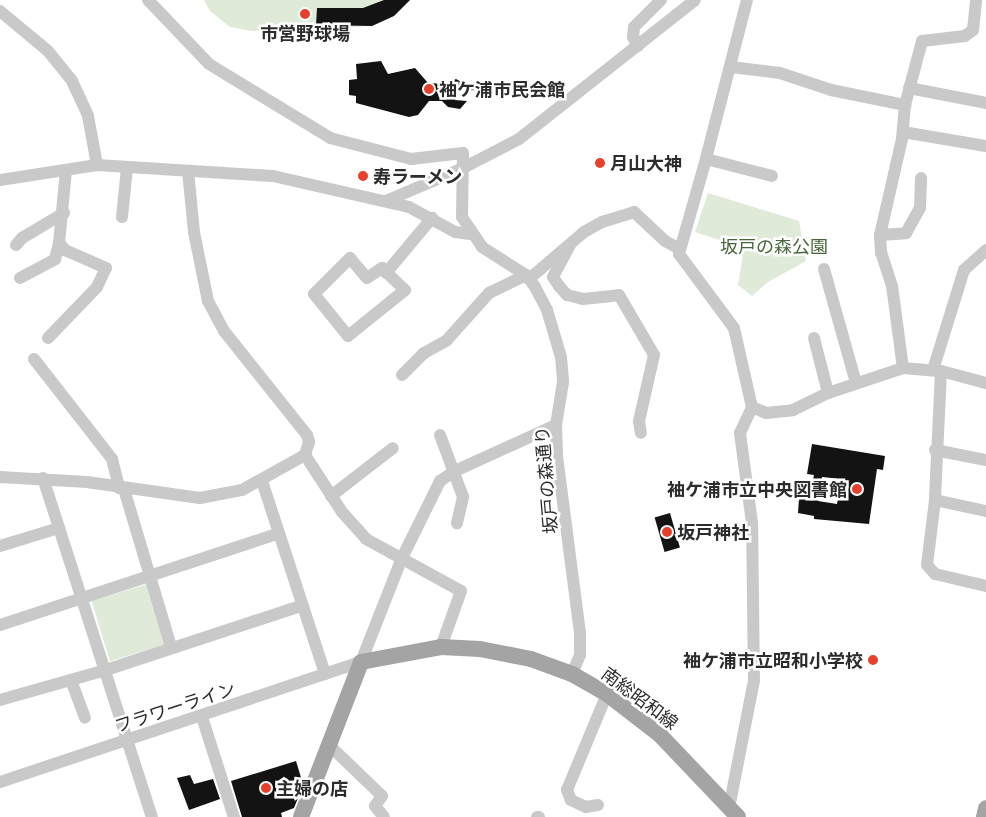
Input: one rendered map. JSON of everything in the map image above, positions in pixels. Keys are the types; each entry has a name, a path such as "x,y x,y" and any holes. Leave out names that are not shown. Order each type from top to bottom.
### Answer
{"main road":[{"name":"南総昭和線","path":"361,662 441,647 508,653 572,674 607,694 660,735 735,814"},
{"path":"301,817 361,662"},
{"path":"984,817 986,808"}],"street":[{"path":"148,0 209,64 330,138 411,159 463,153 463,168"},
{"path":"638,46 633,37 634,27 661,0"},
{"path":"386,201 463,168 519,139 696,0"},
{"path":"735,814 754,680 752,522 740,433 752,407 734,328 679,254 731,67 747,0"},
{"path":"903,368 892,286 881,253 880,235 903,132 905,105 922,41 965,36 973,30 976,0"},
{"path":"0,12 48,51 72,81 88,116 97,165"},
{"path":"731,67 780,73 831,90 905,105"},
{"path":"909,88 986,103"},
{"path":"903,132 986,146"},
{"path":"706,159 772,176"},
{"path":"0,180 97,165 273,176 386,201 432,218 455,232 470,234"},
{"path":"122,217 127,168"},
{"name":"坂戸の森通り","path":"463,168 462,217 470,234 482,247 527,277 547,310 561,357 563,382 556,425 580,634 580,655 572,674"},
{"path":"20,278 55,260 64,213 66,170"},
{"path":"0,477 43,478 200,498 232,494 262,481 305,455 309,442 307,435 224,331 208,301 194,232 188,171"},
{"path":"880,235 906,233 920,208 921,178"},
{"path":"402,375 424,353 447,340 489,293 527,277 602,222 634,212 665,241 680,249"},
{"path":"16,245 22,238 64,213"},
{"path":"386,273 432,218"},
{"path":"48,338 97,287 106,268 65,250 59,243"},
{"path":"570,245 553,277 559,286 568,295 583,299 619,295 654,355 639,421 642,432"},
{"path":"986,250 964,270 937,370 935,500 927,565 935,574 986,586"},
{"path":"350,258 367,278 382,268 386,273 404,290 348,336 314,294 350,258"},
{"path":"824,269 856,383"},
{"path":"814,338 828,393"},
{"path":"34,359 112,460 151,576 171,647"},
{"path":"752,407 766,413 793,410 828,393 903,368 937,370 986,383"},
{"path":"361,662 402,558 440,481 455,471 556,425"},
{"path":"440,435 464,497 457,523"},
{"path":"331,496 393,448"},
{"path":"935,450 986,460"},
{"path":"305,455 331,496 366,539 461,591 441,647"},
{"path":"43,478 106,670 149,816"},
{"path":"262,481 277,534 326,674"},
{"path":"935,500 986,511"},
{"path":"0,546 59,528"},
{"path":"0,625 277,534"},
{"path":"0,700 106,670 171,647 301,606"},
{"name":"フラワーライン","path":"0,782 202,717 361,662"},
{"path":"71,680 85,718"},
{"path":"598,805 586,807 571,800 567,790 607,694"},
{"path":"202,717 234,817"},
{"path":"328,744 382,796 375,806 384,817"}],"green space":[{"name":"市営野球場","path":"204,0 410,0 394,16 372,26 252,31 230,27 210,11"},
{"name":"坂戸の森公園","path":"708,193 799,221 806,261 768,282 752,296 738,285 744,248 695,232"},
{"path":"147,584 165,644 110,661 92,601"}],"building":[{"path":"384,0 410,0 394,16 372,26 316,25 317,8 363,8"},
{"name":"袖ケ浦市民会館","path":"381,61 388,74 415,68 428,83 445,84 456,79 476,90 455,91 455,100 467,101 460,109 448,107 442,101 429,101 418,115 409,117 356,103 356,96 349,95 349,80 357,79 356,64"},
{"name":"袖ケ浦市立中央図書館","path":"812,444 885,456 883,470 877,469 869,524 814,519 814,516 798,513 799,498 809,499 814,475 807,474","holes":["822,477 841,479 837,504 818,501"]},
{"path":"670,513 680,548 665,552 655,517"},
{"name":"主婦の店","path":"296,761 303,784 295,790 298,798 294,808 281,813 282,817 242,817 231,781"},
{"path":"190,775 194,784 213,779 220,799 189,810 177,778"}],"place":[{"name":"市営野球場","path":"305,14"},
{"name":"袖ケ浦市民会館","path":"429,89"},
{"name":"月山大神","path":"600,163"},
{"name":"寿ラーメン","path":"363,176"},
{"name":"袖ケ浦市立中央図書館","path":"857,489"},
{"name":"坂戸神社","path":"667,532"},
{"name":"袖ケ浦市立昭和小学校","path":"873,660"},
{"name":"主婦の店","path":"266,788"}]}
